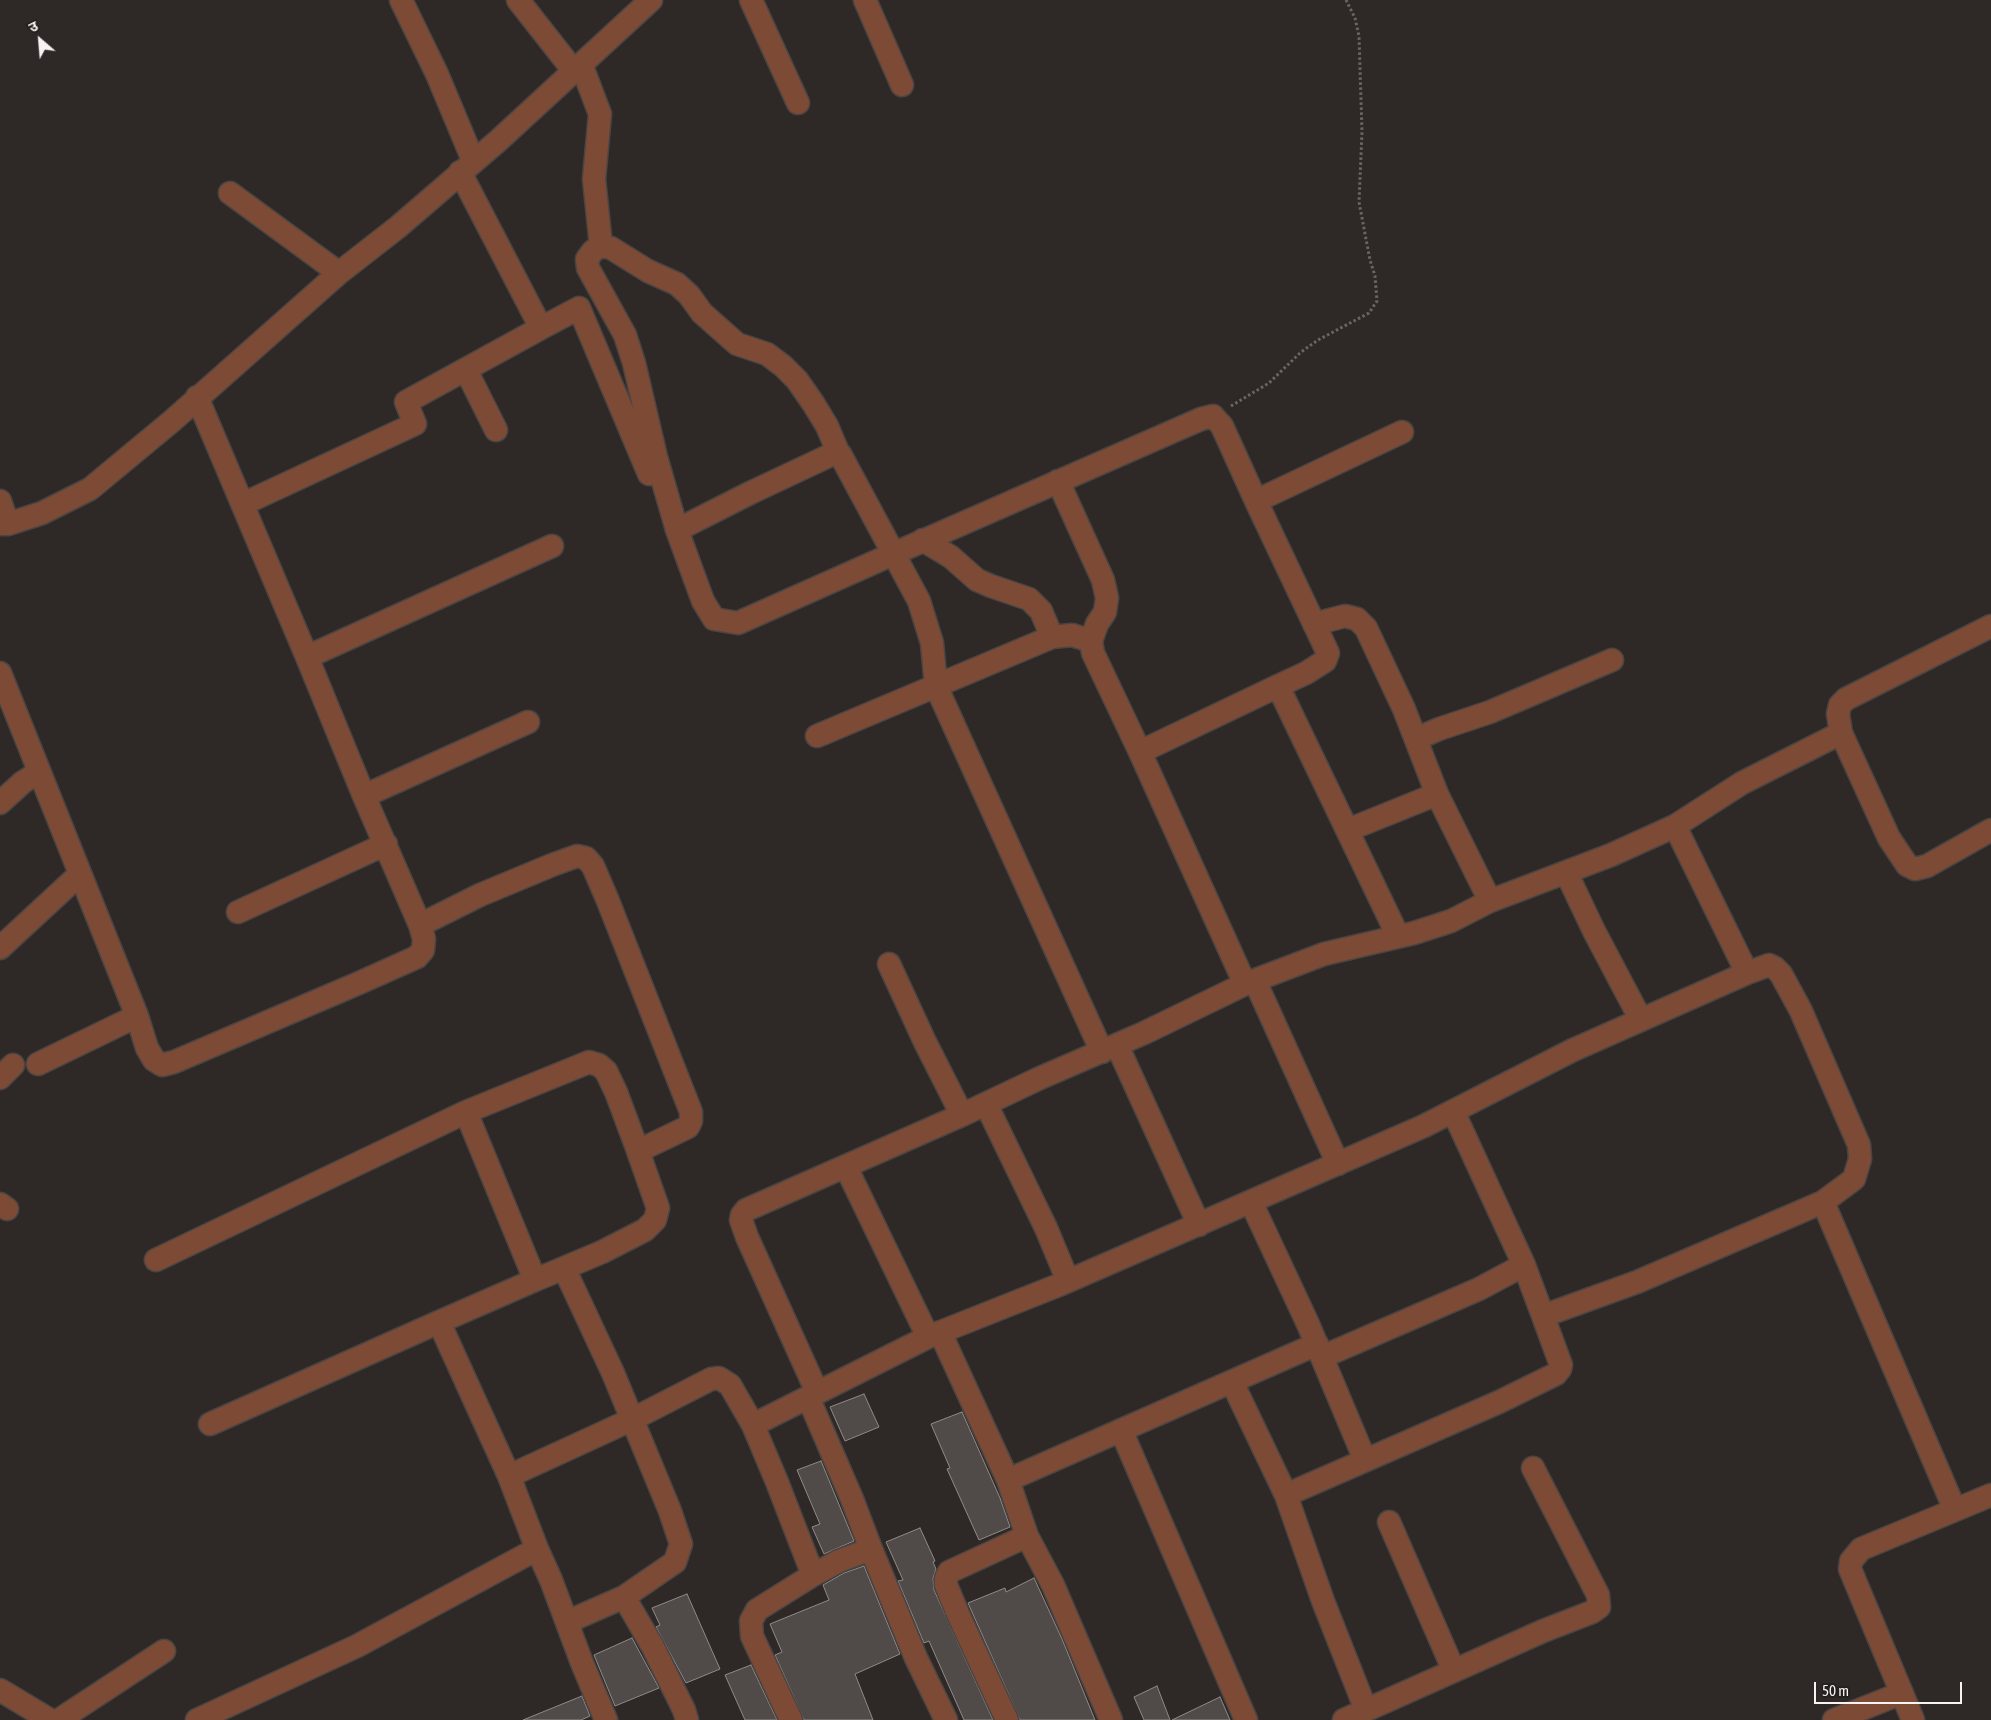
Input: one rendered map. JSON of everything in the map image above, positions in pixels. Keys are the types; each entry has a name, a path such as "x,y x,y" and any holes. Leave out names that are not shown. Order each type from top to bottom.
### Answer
{"street":[{"path":"400,0 437,74 467,166 541,328"},
{"path":"518,0 577,67 600,114 594,179 601,246"},
{"path":"0,501 4,524 42,513 90,489 172,421 339,273 398,227 498,140 651,0"},
{"path":"752,0 798,103"},
{"path":"865,0 902,84"},
{"path":"230,193 339,273"},
{"path":"1140,752 1306,673 1325,661 1328,653 1222,426 1212,416 1201,419 1058,481 923,540 893,554 738,623 714,619 703,601 677,530 625,335 588,268 587,259 593,251 601,246 610,248 648,271 677,284 690,295 702,313 737,344 767,354 797,380 827,426 838,452 893,554 919,601 927,621 932,643 936,686 1109,1048 1199,1225"},
{"path":"242,504 415,424 406,402 579,308 651,479 666,493"},
{"path":"466,370 496,430"},
{"path":"0,673 137,1016 147,1048 154,1060 162,1065 174,1062 418,957 423,950 424,939 420,925 197,397"},
{"path":"1256,501 1402,432"},
{"path":"677,530 838,452"},
{"path":"1058,481 1103,580 1107,598 1105,612 1097,624 1091,641 1093,653 1338,1164"},
{"path":"923,540 951,557 978,580 1029,599 1041,611 1052,638"},
{"path":"307,656 552,546"},
{"path":"1314,624 1345,616 1357,619 1366,628 1404,709 1437,794 1490,901"},
{"path":"1991,626 1846,699 1840,705 1838,714 1841,733 1889,838 1907,865 1915,869 1927,866 1991,830"},
{"path":"817,736 1052,638 1072,635 1091,641"},
{"path":"1416,740 1439,729 1490,712 1612,660"},
{"path":"1278,686 1398,936"},
{"path":"364,796 528,722"},
{"path":"946,1720 916,1658 871,1549 812,1394 747,1238 742,1214 746,1210 962,1115 1250,982 1324,954 1414,933 1451,921 1490,901 1566,872 1675,826 1742,783 1841,733"},
{"path":"0,803 23,782 39,772"},
{"path":"1348,830 1437,794"},
{"path":"1675,826 1747,973"},
{"path":"238,912 386,844"},
{"path":"420,925 480,895 577,856 586,858 593,866 629,951 641,988 691,1112 691,1121 688,1127 638,1151"},
{"path":"1566,872 1594,931 1641,1020"},
{"path":"0,948 80,874"},
{"path":"889,964 925,1042 962,1115"},
{"path":"753,1425 934,1334 1068,1281 1338,1164 1453,1111 1573,1050 1747,973 1769,965 1775,968 1781,974 1801,1011 1859,1145 1860,1159 1854,1179 1824,1202 1636,1282 1543,1316"},
{"path":"38,1064 137,1016"},
{"path":"156,1260 466,1112 590,1062 599,1065 606,1071 616,1092 658,1208 655,1220 645,1230 602,1252 438,1322 210,1424"},
{"path":"986,1104 1046,1228 1068,1281"},
{"path":"1286,1495 1499,1402 1556,1374 1560,1369 1561,1365 1524,1265 1453,1111"},
{"path":"466,1112 535,1280"},
{"path":"846,1167 1008,1480 1027,1536 1053,1585 1111,1720"},
{"path":"1251,1202 1319,1351 1365,1460"},
{"path":"1824,1202 1955,1510"},
{"path":"1008,1480 1232,1382 1319,1351 1479,1289 1524,1265"},
{"path":"564,1268 633,1419 681,1544 675,1562 624,1597 567,1622"},
{"path":"438,1322 508,1476 606,1720"},
{"path":"508,1476 633,1419 711,1380 719,1378 730,1385 753,1425 813,1575"},
{"path":"1232,1382 1286,1495 1323,1601 1366,1710"},
{"path":"1121,1430 1246,1720"},
{"path":"1344,1720 1543,1631 1592,1612 1599,1607 1598,1595 1533,1468"},
{"path":"1913,1720 1850,1570 1851,1561 1861,1549 1991,1495"},
{"path":"1389,1522 1454,1671"},
{"path":"1007,1720 958,1614 946,1585 946,1578 949,1572 1027,1536"},
{"path":"197,1720 357,1646 536,1549"},
{"path":"791,1720 752,1636 751,1621 757,1610 813,1575 839,1561 871,1549"},
{"path":"624,1597 652,1647 684,1710 687,1720"},
{"path":"59,1720 164,1651"},
{"path":"0,1690 50,1720"},
{"path":"1834,1720 1902,1693"}],"path":[{"path":"1212,416 1258,391 1301,352 1318,340 1368,313 1377,300 1375,276 1370,260 1359,202 1362,132 1359,36 1355,18 1346,0"}],"building":[{"path":"864,1394 879,1427 845,1441 830,1407"},
{"path":"962,1412 1000,1498 1010,1527 979,1540 947,1469 950,1468 931,1424"},
{"path":"821,1461 854,1541 824,1554 812,1527 820,1524 797,1470"},
{"path":"920,1528 935,1561 933,1562 936,1569 933,1578 934,1590 993,1720 964,1720 929,1641 924,1643 898,1581 903,1580 886,1542"},
{"path":"864,1566 900,1654 855,1674 873,1720 804,1720 775,1655 782,1652 770,1624 829,1600 823,1585 844,1573"},
{"path":"1034,1578 1062,1639 1095,1720 1020,1720 968,1603 1005,1588 1006,1592"},
{"path":"687,1594 720,1669 686,1683 656,1627 660,1625 652,1608"},
{"path":"632,1638 659,1688 615,1706 594,1655"},
{"path":"751,1665 777,1720 745,1720 725,1675"},
{"path":"1157,1686 1170,1720 1144,1720 1134,1697"},
{"path":"582,1696 590,1716 581,1720 523,1720"},
{"path":"1220,1697 1230,1720 1172,1720"}]}
